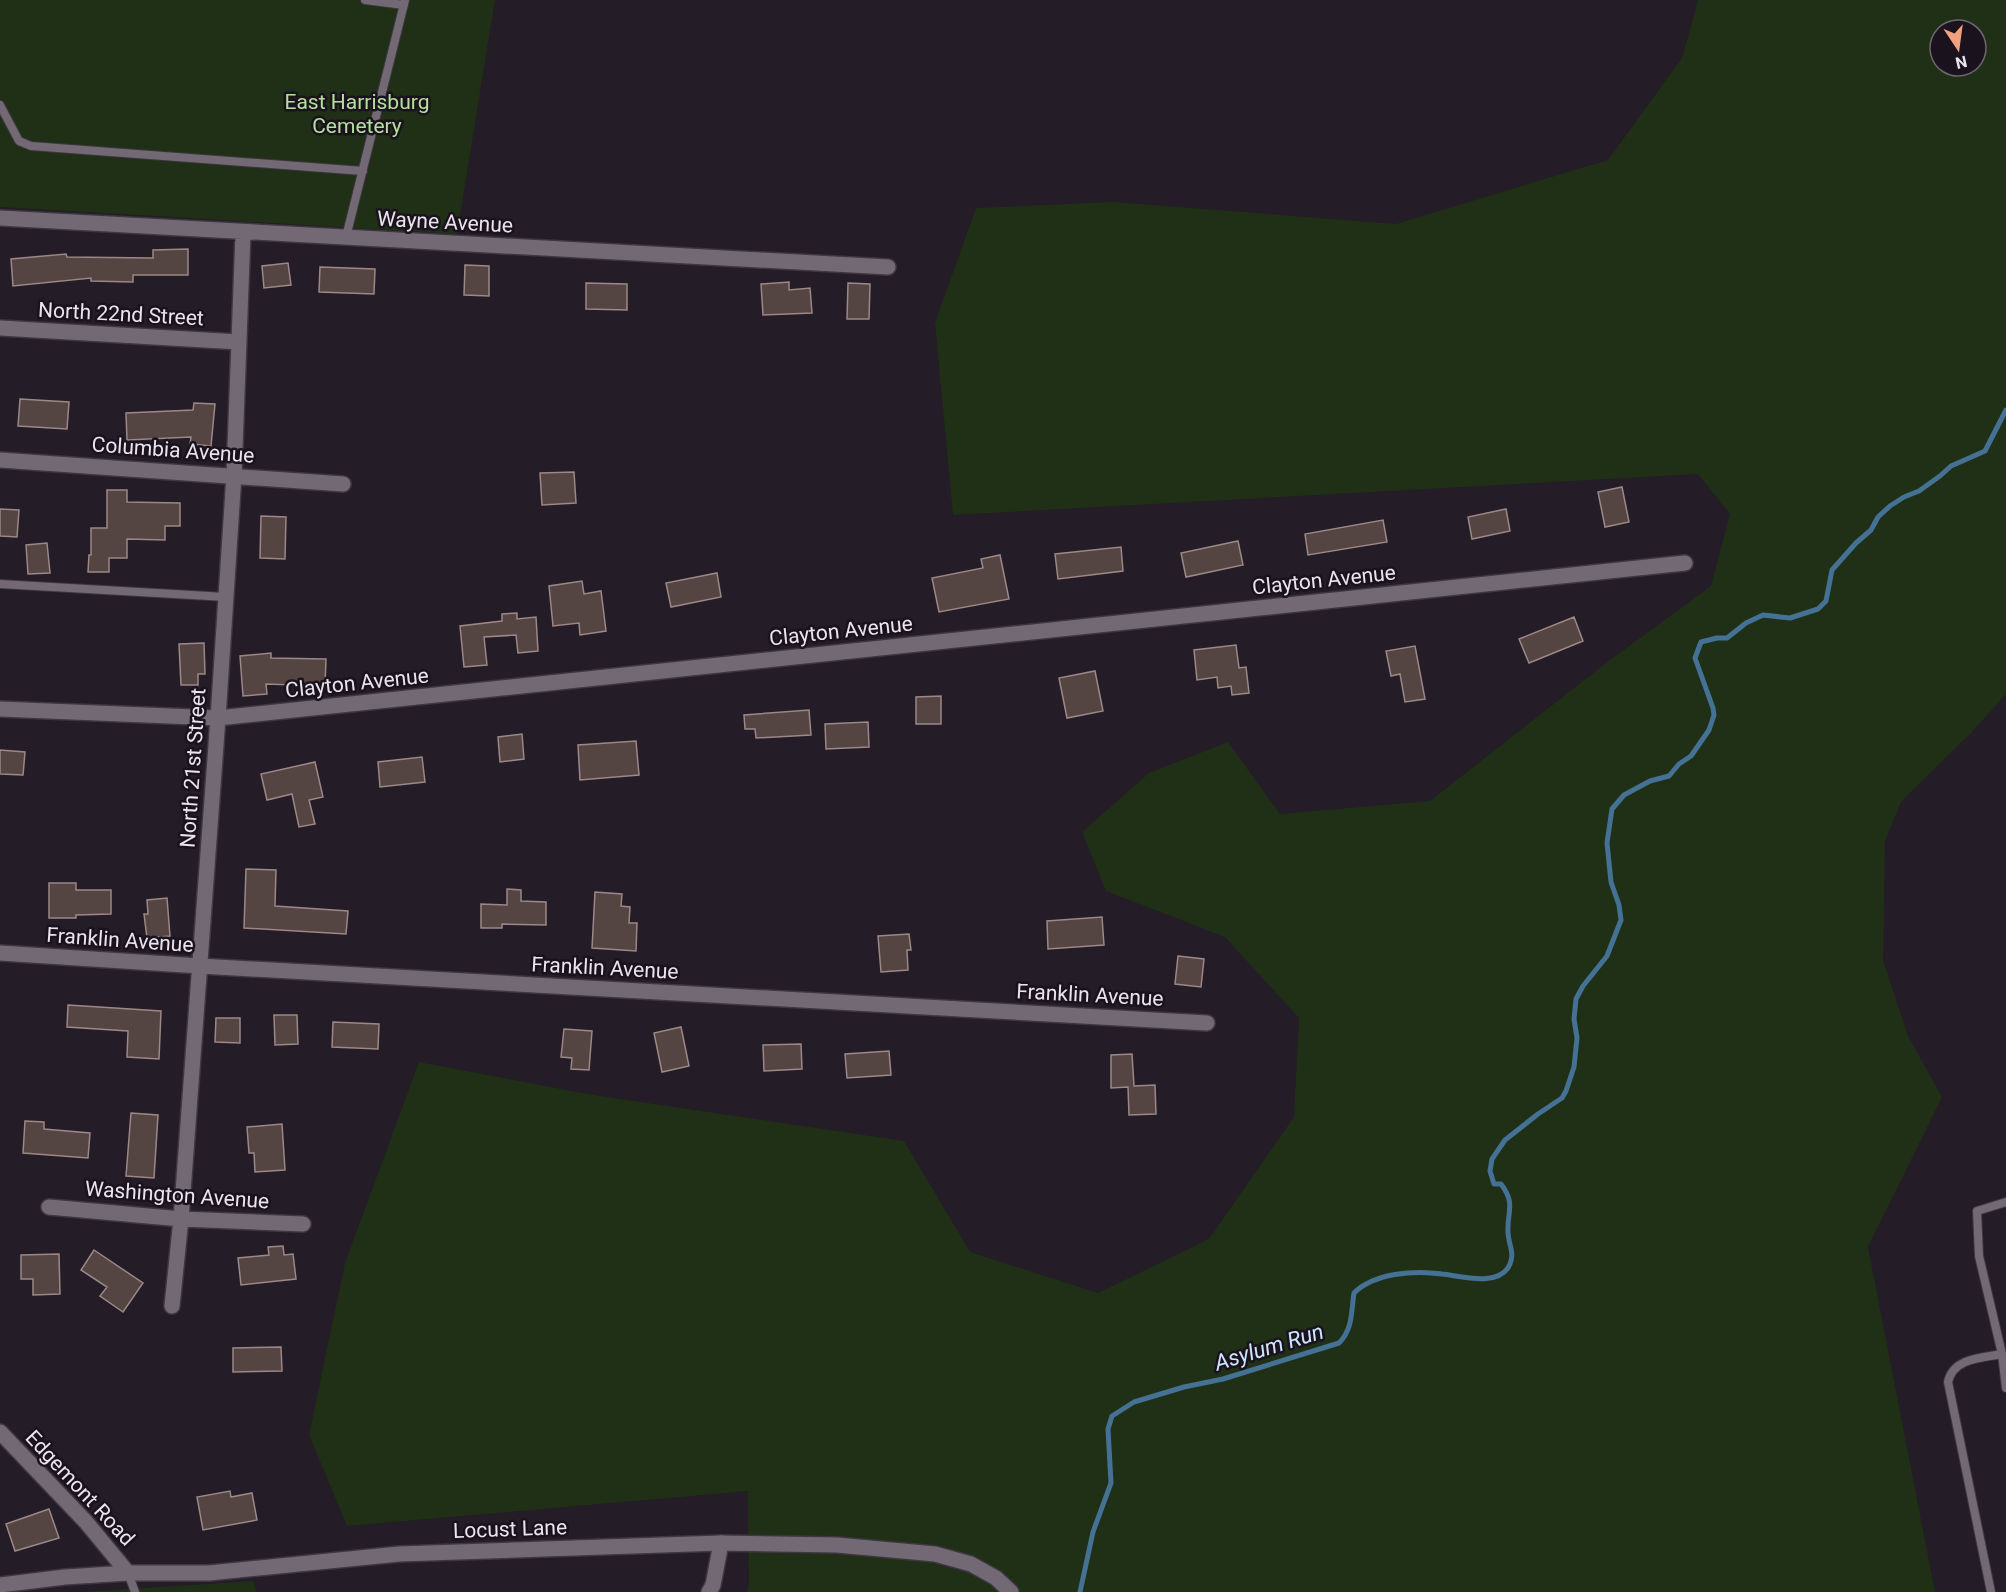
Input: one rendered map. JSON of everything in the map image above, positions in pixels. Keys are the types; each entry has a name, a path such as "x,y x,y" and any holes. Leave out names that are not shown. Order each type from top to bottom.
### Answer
{"street":[{"name":"Wayne Avenue","path":"0,218 888,267"},
{"name":"North 21st Street","path":"172,1306 182,1219 218,718 234,475 243,233"},
{"name":"North 22nd Street","path":"0,328 239,342"},
{"name":"Columbia Avenue","path":"0,460 343,484"},
{"name":"Clayton Avenue","path":"0,709 218,718 1685,563"},
{"name":"Franklin Avenue","path":"0,953 1207,1023"},
{"name":"Washington Avenue","path":"49,1207 182,1219 303,1224"},
{"name":"Edgemont Road","path":"0,1432 86,1521 129,1573"},
{"name":"Locust Lane","path":"0,1585 64,1577 129,1573 209,1573 399,1554 721,1543 837,1545 935,1554 971,1564 996,1578 1011,1592"},
{"path":"709,1592 713,1585 721,1543"}],"lane":[{"path":"346,237 405,3 365,0"},
{"path":"0,105 20,141 31,146 363,171"},
{"path":"0,584 226,597"},
{"path":"2006,1202 1977,1211 1979,1256 2002,1354 2006,1388"},
{"path":"1991,1592 1948,1382 1956,1366 1971,1360 2002,1354"},
{"path":"129,1573 135,1592"}],"green space":[{"name":"East Harrisburg Cemetery","path":"0,0 495,0 457,234 0,207"},
{"path":"1698,0 2006,0 2006,694 1972,732 1901,802 1885,841 1883,960 1908,1036 1942,1097 1868,1247 1935,1592 747,1592 749,1584 748,1491 347,1526 309,1435 345,1263 419,1062 593,1095 904,1141 970,1252 1098,1293 1209,1239 1294,1117 1299,1018 1225,937 1106,891 1082,832 1149,773 1228,742 1280,814 1430,801 1610,660 1711,586 1730,514 1698,474 953,515 935,323 976,208 1113,202 1396,224 1608,160 1682,58"},
{"path":"253,1581 256,1592 84,1592 98,1591"}],"building":[{"path":"188,249 188,275 133,275 133,282 91,281 91,278 13,286 11,259 66,254 67,257 153,258 153,250"},
{"path":"288,263 291,285 264,288 262,266"},
{"path":"465,265 489,266 489,296 464,295"},
{"path":"320,267 375,269 374,294 319,292"},
{"path":"789,282 789,290 810,288 812,313 763,315 761,284"},
{"path":"586,283 627,284 627,310 586,309"},
{"path":"848,283 870,284 869,319 847,319"},
{"path":"20,399 69,402 67,429 18,426"},
{"path":"194,403 215,404 211,446 190,444 191,437 127,440 126,413 193,410"},
{"path":"574,472 576,503 542,505 540,473"},
{"path":"1622,487 1629,522 1605,527 1598,492"},
{"path":"107,490 127,490 127,502 180,503 180,526 165,526 165,540 127,539 127,558 109,558 109,572 88,572 89,555 91,555 91,528 107,528"},
{"path":"0,509 19,510 17,537 0,536"},
{"path":"1506,509 1510,531 1472,539 1468,517"},
{"path":"261,516 286,517 285,559 260,558"},
{"path":"1383,520 1387,542 1308,555 1305,534"},
{"path":"1238,541 1243,565 1186,577 1181,553"},
{"path":"47,543 50,573 28,574 26,545"},
{"path":"1121,547 1123,571 1058,579 1055,554"},
{"path":"1000,555 1009,599 939,612 932,578 983,568 981,559"},
{"path":"717,573 721,597 671,607 666,583"},
{"path":"582,581 584,594 601,591 606,631 580,635 579,623 553,626 549,586"},
{"path":"517,613 517,619 536,617 538,651 518,653 516,635 484,637 487,665 464,667 460,626 502,621 502,614"},
{"path":"1574,617 1583,641 1529,663 1519,639"},
{"path":"204,643 205,674 198,674 198,685 181,685 179,644"},
{"path":"1236,645 1239,668 1246,667 1249,693 1232,695 1231,686 1218,688 1217,677 1197,680 1194,650"},
{"path":"1415,646 1425,699 1405,702 1400,674 1391,676 1386,651"},
{"path":"271,653 271,658 326,659 325,686 266,684 267,694 243,696 240,656"},
{"path":"1095,671 1103,711 1067,718 1059,678"},
{"path":"941,696 941,724 916,724 916,697"},
{"path":"809,710 811,735 756,738 755,729 745,729 744,715"},
{"path":"868,722 869,747 826,749 825,724"},
{"path":"522,734 524,759 500,762 498,737"},
{"path":"636,741 639,775 580,780 578,745"},
{"path":"0,750 25,752 23,775 0,774"},
{"path":"422,757 425,782 380,787 378,762"},
{"path":"315,762 323,797 309,800 315,824 299,827 292,794 267,800 261,774"},
{"path":"246,869 276,870 275,906 348,911 346,934 244,928"},
{"path":"49,883 76,883 76,890 111,890 111,914 49,918"},
{"path":"507,889 521,890 521,901 546,902 546,925 502,924 502,928 481,928 481,904 507,905"},
{"path":"595,892 622,894 621,906 630,907 629,923 637,923 636,951 592,948"},
{"path":"167,898 170,936 147,938 144,914 148,914 147,900"},
{"path":"1102,917 1104,945 1048,949 1047,921"},
{"path":"909,934 911,950 907,950 908,970 881,972 878,936"},
{"path":"1178,956 1204,959 1201,987 1175,984"},
{"path":"68,1005 161,1011 159,1059 127,1057 128,1031 67,1027"},
{"path":"274,1015 297,1015 298,1044 275,1045"},
{"path":"216,1018 240,1018 240,1043 215,1042"},
{"path":"333,1022 379,1024 378,1049 332,1047"},
{"path":"681,1027 689,1066 662,1072 654,1033"},
{"path":"564,1029 592,1031 589,1070 571,1069 572,1058 561,1057"},
{"path":"801,1044 802,1069 764,1071 763,1045"},
{"path":"889,1051 891,1075 847,1078 845,1054"},
{"path":"1132,1054 1134,1086 1155,1085 1156,1114 1129,1115 1128,1087 1111,1088 1111,1055"},
{"path":"131,1113 158,1115 154,1178 126,1176"},
{"path":"25,1121 44,1122 44,1129 90,1133 88,1158 23,1153"},
{"path":"282,1124 285,1170 255,1172 254,1153 249,1153 247,1127"},
{"path":"283,1246 284,1255 293,1254 296,1279 241,1285 238,1258 269,1255 268,1247"},
{"path":"94,1250 143,1283 123,1312 100,1296 107,1287 81,1270"},
{"path":"59,1254 60,1294 33,1295 33,1279 21,1279 21,1255"},
{"path":"281,1347 282,1371 233,1372 233,1348"},
{"path":"230,1491 231,1497 252,1493 257,1520 203,1530 197,1497"},
{"path":"49,1509 59,1538 15,1551 6,1524"}],"waterway":[{"name":"Asylum Run","path":"1080,1592 1093,1532 1111,1483 1108,1429 1112,1416 1134,1402 1184,1387 1223,1379 1339,1343 1349,1326 1354,1293 1372,1281 1395,1274 1419,1272 1479,1279 1498,1276 1505,1271 1512,1256 1508,1232 1510,1202 1501,1184 1494,1184 1490,1171 1492,1159 1505,1140 1562,1098 1566,1091 1574,1067 1577,1038 1574,1019 1576,999 1583,986 1607,956 1621,920 1619,905 1611,882 1607,843 1612,809 1624,795 1650,781 1669,776 1679,764 1691,756 1709,730 1714,715 1713,708 1695,658 1701,642 1727,638 1746,623 1763,615 1790,618 1818,609 1826,601 1832,570 1871,530 1878,517 1904,497 1919,491 1951,466 1985,451 2006,410"}]}
